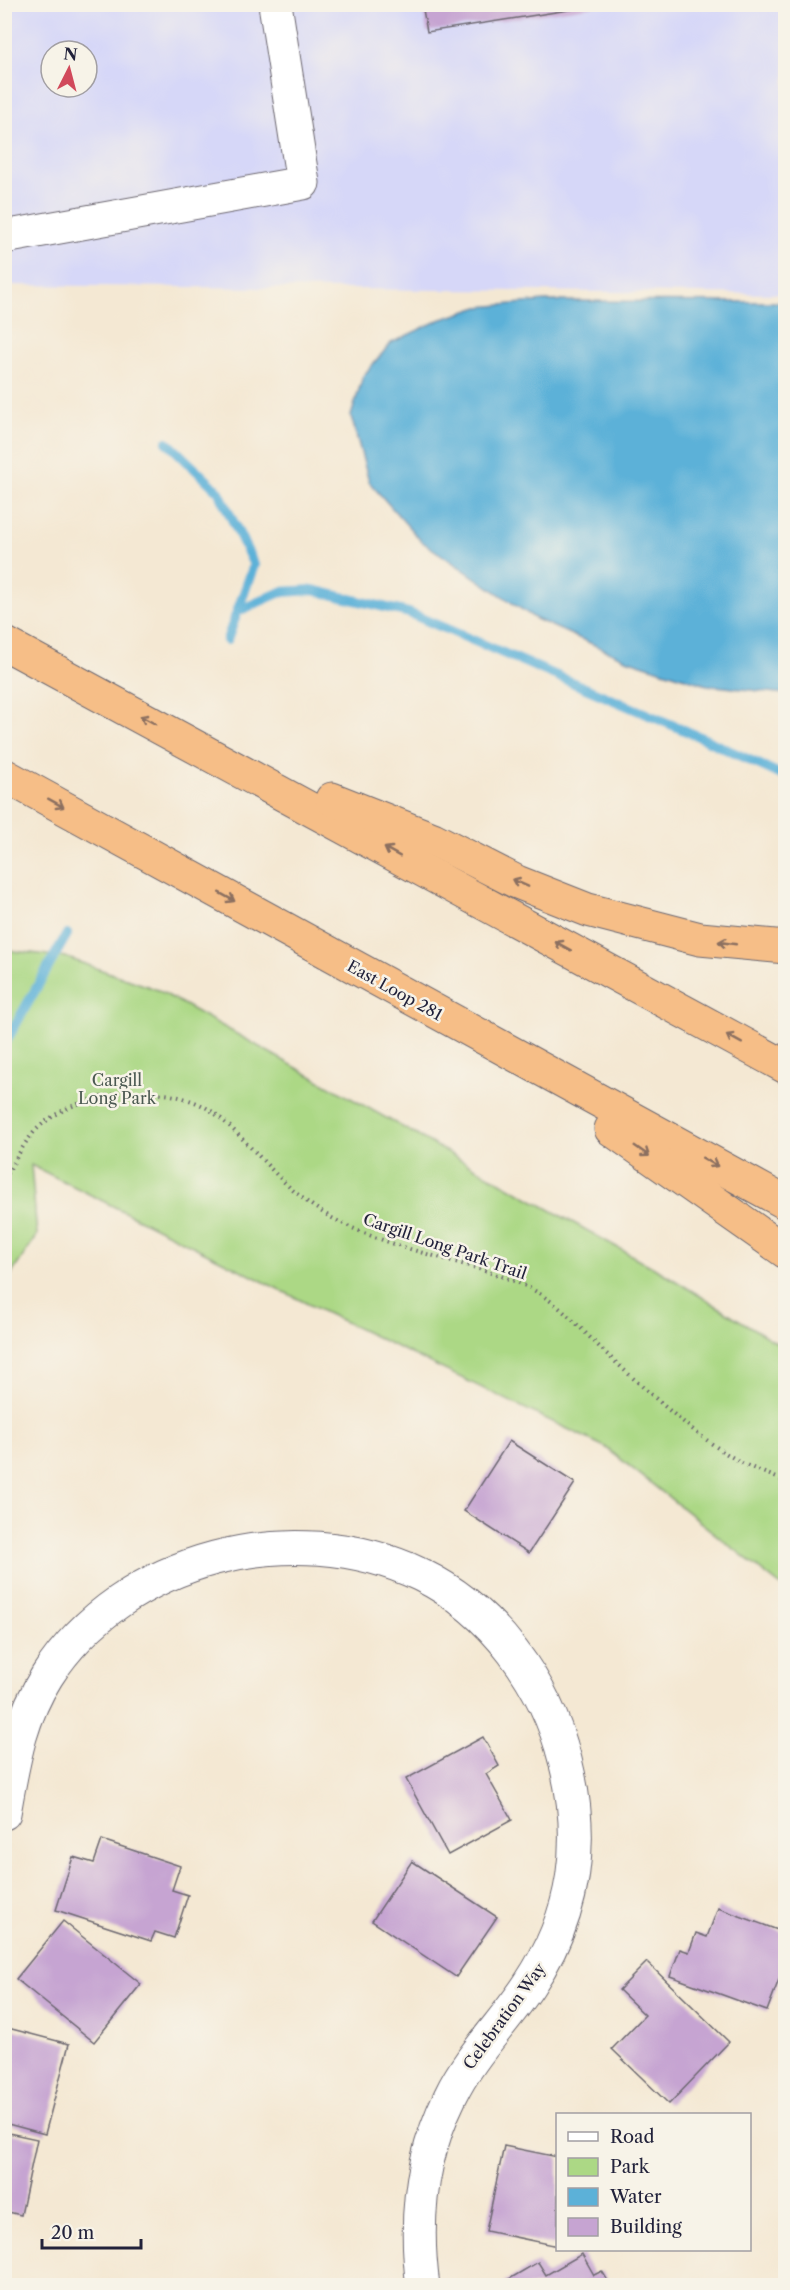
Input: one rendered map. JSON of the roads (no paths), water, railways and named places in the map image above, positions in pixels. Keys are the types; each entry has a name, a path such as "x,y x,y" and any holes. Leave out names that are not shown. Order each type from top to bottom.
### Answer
{"highway":[{"path":"4,643 200,747 786,1067"},
{"path":"200,747 433,839 517,882 588,910 700,939 786,947"},
{"name":"East Loop 281","path":"4,775 786,1203"},
{"path":"474,1033 786,1252"}],"street":[{"path":"4,237 303,183 275,4"},
{"name":"Celebration Way","path":"4,1813 20,1728 37,1693 65,1651 86,1627 116,1604 153,1581 190,1565 226,1555 267,1549 312,1548 351,1553 391,1563 422,1576 459,1599 489,1623 534,1684 565,1757 573,1795 575,1869 570,1900 546,1958 529,1986 475,2054 449,2098 437,2128 421,2193 418,2227 423,2286"}],"water":[{"path":"545,301 785,302 785,694 707,685 626,659 536,619 421,541 369,482 351,416 363,376 391,343 439,320 479,307"}],"waterway":[{"path":"167,442 219,492 254,565 227,640"},
{"path":"238,611 281,592 313,590 409,613 698,736 786,777"},
{"path":"4,1045 67,934"}],"park label":[{"name":"Cargill Long Park","path":"117,1089"}]}
